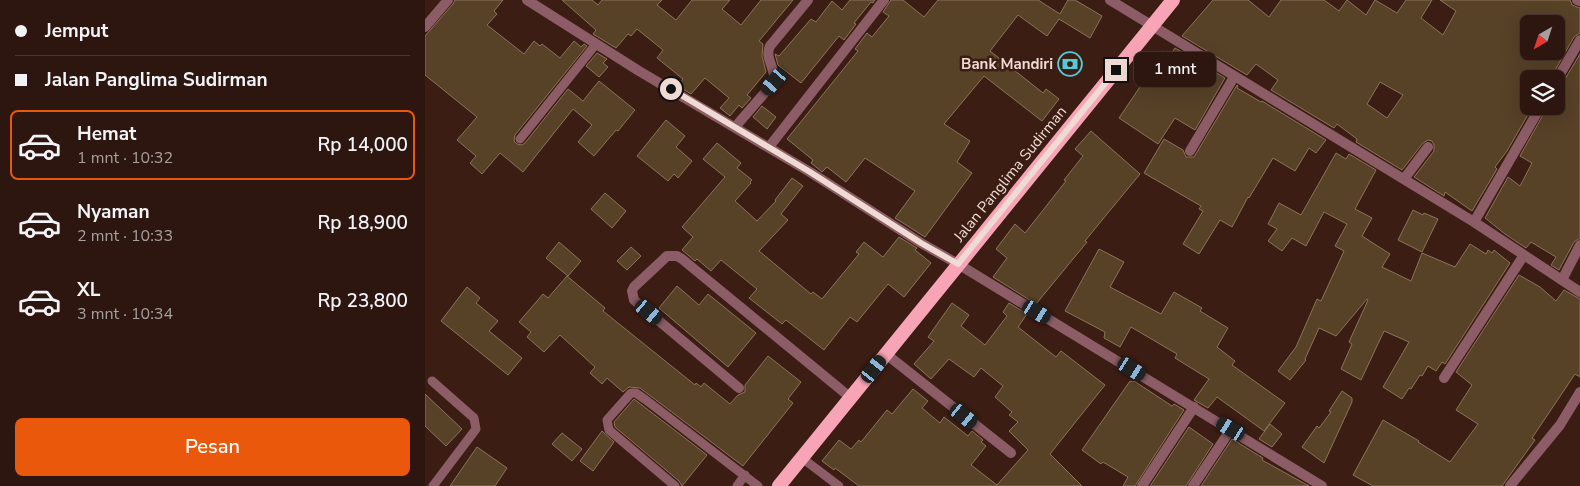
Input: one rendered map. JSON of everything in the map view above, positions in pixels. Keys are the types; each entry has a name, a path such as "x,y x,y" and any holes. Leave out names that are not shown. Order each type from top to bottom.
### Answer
{"highway":[{"name":"Jalan Panglima Sudirman","path":"779,486 1173,0"}],"street":[{"path":"425,27 448,0"},
{"path":"527,0 639,71 769,147 921,243 1231,429 1322,486"},
{"path":"735,127 774,82 773,67 767,56 770,46 808,0"},
{"path":"769,147 884,0"},
{"path":"1110,0 1474,222 1580,292"},
{"path":"1562,70 1580,40"},
{"path":"1190,151 1234,77"},
{"path":"1474,222 1536,115"},
{"path":"1404,180 1427,147"},
{"path":"1562,280 1580,245"},
{"path":"739,388 634,300 632,291 634,287 667,256 674,255 682,259 851,398"},
{"path":"1444,378 1524,255"},
{"path":"886,354 1011,453"},
{"path":"1510,486 1560,425 1580,392"},
{"path":"1142,486 1194,407"},
{"path":"1193,486 1231,429"}],"lane":[{"path":"520,139 597,44"},
{"path":"432,381 474,418 476,429 433,486"},
{"path":"675,486 609,430 607,420 631,393 636,393 646,400 758,486"},
{"path":"802,458 839,486"},
{"path":"737,486 745,475"}],"building":[{"path":"455,0 503,0 494,11 497,14 487,25 524,54 534,41 540,46 542,44 560,58 574,41 581,47 584,44 587,46 515,135 514,141 517,144 522,145 525,143 568,89 583,101 599,81 635,110 594,156 578,142 592,125 573,109 523,172 500,153 482,174 470,163 476,156 457,140 477,117 425,75 425,36"},
{"path":"562,0 592,0 598,5 602,0 662,0 657,5 676,20 692,0 730,0 722,9 741,25 761,0 793,0 759,41 763,44 762,56 766,72 747,95 751,98 742,108 739,105 730,116 720,108 729,98 705,78 691,94 678,86 683,79 657,58 663,50 637,29 631,36 628,34 616,48 593,34 596,30"},
{"path":"850,0 875,0 873,3 871,2 854,23 856,24 844,40 839,36 801,83 778,65 775,54 779,56 811,19 816,22 832,1 842,10"},
{"path":"891,0 903,0 924,17 938,0 1038,0 1060,14 1068,0 1075,0 1102,16 1090,38 1059,19 1047,36 1018,15 990,51 1043,93 1046,89 1059,99 1042,121 984,76 944,124 970,141 957,162 972,173 925,237 895,218 915,191 865,158 846,182 827,167 822,172 811,163 813,160 787,139 858,51 855,49 867,33 872,37 889,16 883,12"},
{"path":"1213,0 1248,0 1269,17 1281,0 1324,0 1339,11 1347,0 1366,15 1375,0 1397,13 1406,0 1432,0 1421,18 1443,35 1456,11 1440,0 1570,0 1572,5 1580,8 1580,33 1574,37 1565,53 1565,15 1520,15 1520,60 1561,60 1555,70 1520,70 1520,115 1528,115 1507,151 1495,167 1497,169 1472,211 1445,192 1444,196 1414,177 1434,151 1432,141 1428,140 1423,143 1402,170 1356,142 1357,139 1337,124 1334,128 1271,90 1278,80 1256,64 1247,75 1182,36","holes":["1380,82 1403,95 1387,118 1367,104"]},
{"path":"1175,48 1225,78 1195,130 1175,118 1158,144 1119,118 1162,51 1170,55"},
{"path":"597,53 607,59 603,63 608,67 599,77 586,66"},
{"path":"1580,54 1580,238 1574,242 1559,270 1551,265 1556,257 1531,242 1526,248 1485,218 1508,177 1520,186 1532,163 1520,156 1543,115 1565,115 1565,79"},
{"path":"1237,85 1237,88 1326,140 1316,153 1309,148 1295,171 1273,158 1248,197 1232,227 1220,220 1199,254 1183,244 1203,211 1199,209 1201,206 1144,173 1164,139 1183,150 1186,157 1194,157"},
{"path":"762,106 776,117 767,129 753,117"},
{"path":"666,120 685,136 676,147 692,161 678,178 674,174 668,181 637,156"},
{"path":"1091,131 1140,174 1036,304 993,277 1007,258 996,249 1015,224 1025,233 1083,156 1075,149"},
{"path":"717,143 741,163 737,168 752,180 735,201 757,221 776,201 792,178 803,186 781,214 788,220 759,251 811,294 813,292 822,299 859,254 856,252 864,242 883,257 899,237 917,248 915,250 931,263 904,297 888,284 857,322 850,317 824,350 786,320 782,324 749,298 757,289 721,260 711,271 697,259 695,261 682,250 693,237 682,227 725,177 703,159"},
{"path":"1336,153 1346,159 1349,154 1376,170 1355,209 1372,218 1362,236 1390,254 1382,267 1411,281 1422,253 1455,267 1470,244 1486,254 1488,250 1492,253 1494,250 1510,263 1445,364 1442,362 1436,371 1428,366 1402,399 1383,387 1409,342 1384,331 1361,380 1341,369 1352,344 1349,342 1367,299 1336,336 1319,328 1306,360 1290,380 1278,371 1296,347 1317,299 1321,301 1344,251 1335,246 1347,224 1324,212 1306,246 1292,238 1282,251 1268,241 1277,229 1268,224 1279,203 1301,215"},
{"path":"605,193 626,211 612,228 591,209"},
{"path":"1413,210 1438,219 1422,252 1398,240"},
{"path":"559,242 581,261 568,276 546,258"},
{"path":"631,247 641,256 627,270 617,261"},
{"path":"1099,249 1124,262 1110,287 1161,314 1174,292 1202,308 1200,311 1228,328 1217,347 1235,361 1232,365 1285,403 1264,431 1217,397 1208,408 1194,400 1209,379 1175,358 1177,354 1131,327 1120,347 1104,338 1105,332 1065,311"},
{"path":"1519,275 1540,287 1556,301 1564,290 1580,299 1580,377 1575,374 1532,438 1535,440 1502,486 1373,486 1353,475 1383,420 1450,462 1478,424 1456,410 1472,385 1456,372"},
{"path":"567,276 605,308 603,311 695,385 696,383 701,387 704,383 730,404 738,395 745,392 745,385 768,356 801,382 788,399 793,403 743,466 640,388 629,387 623,392 607,378 602,384 590,373 595,367 560,335 544,352 527,337 531,332 519,322 543,294 548,298"},
{"path":"677,286 699,305 708,294 756,333 728,367 659,308"},
{"path":"467,287 480,298 476,303 498,321 489,331 522,358 508,375 441,321"},
{"path":"952,303 969,315 961,326 985,345 1007,316 1003,312 1009,303 1027,314 1018,327 1056,357 1061,351 1105,385 1050,454 1082,486 859,486 822,461 839,440 851,449 859,440 861,442 887,410 892,414 913,389 928,401 922,408 940,423 944,417 968,436 972,431 983,440 981,442 986,446 971,465 997,485 1028,450 1009,431 1018,422 1009,415 1012,412 995,397 1003,386 981,368 974,377 949,359 931,379 914,364 934,341 928,337"},
{"path":"1130,381 1134,381 1172,406 1174,404 1184,410 1135,486 1123,486 1128,477 1103,462 1101,464 1082,450"},
{"path":"1342,391 1352,398 1352,402 1324,463 1302,447 1317,426 1319,428 1331,412 1329,411"},
{"path":"425,394 462,429 446,446 425,426"},
{"path":"634,399 707,455 682,486 679,481 615,427 614,422"},
{"path":"1270,424 1282,434 1272,447 1259,439"},
{"path":"1189,427 1213,444 1186,486 1150,486"},
{"path":"602,431 614,442 593,471 580,461"},
{"path":"562,433 582,449 572,461 552,444"},
{"path":"1232,439 1263,458 1262,460 1309,486 1201,486"},
{"path":"477,447 507,468 495,486 450,486"}],"place":[{"name":"Bank Mandiri","path":"1070,64"}],"route":[{"path":"671,89 754,137 863,207 958,264 1116,70"}]}
